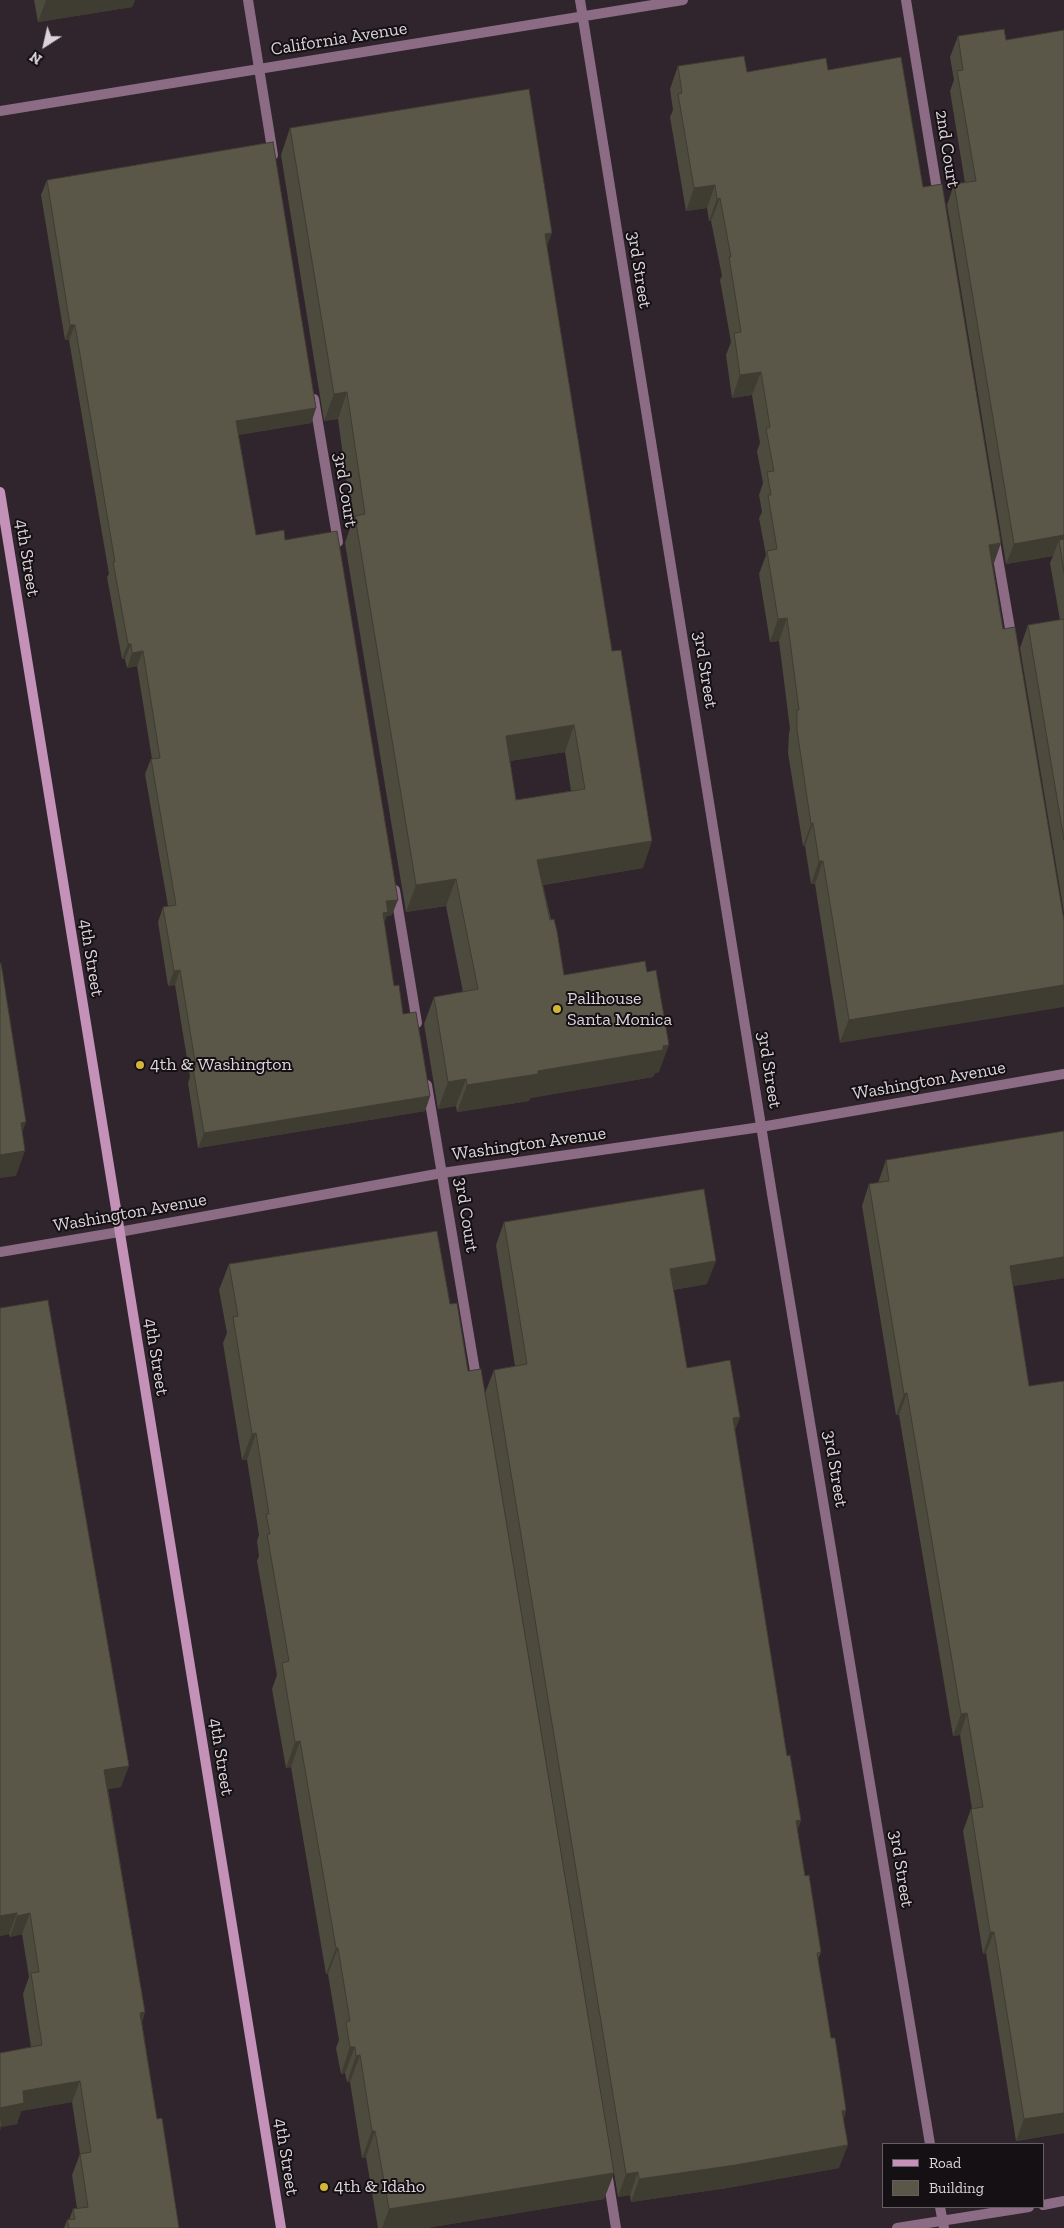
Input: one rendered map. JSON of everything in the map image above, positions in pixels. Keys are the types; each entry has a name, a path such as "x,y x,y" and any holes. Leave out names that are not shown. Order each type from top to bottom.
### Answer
{"street":[{"path":"248,0 274,162"},
{"name":"3rd Street","path":"580,0 723,878 761,1127 930,2143"},
{"name":"California Avenue","path":"0,111 683,0"},
{"name":"2nd Court","path":"906,0 940,210"},
{"name":"3rd Court","path":"312,388 340,556"},
{"name":"4th Street","path":"0,492 281,2228"},
{"path":"994,533 1014,651"},
{"path":"394,880 419,1033"},
{"name":"3rd Court","path":"425,1070 478,1391"},
{"name":"Washington Avenue","path":"0,1252 119,1232 442,1172 761,1127 1064,1074"},
{"path":"606,2164 616,2228"},
{"path":"1044,2204 1064,2201"},
{"path":"940,2208 943,2224"},
{"path":"897,2228 943,2224 1024,2208"}],"building":[{"path":"1004,29 1006,40 1064,30 1064,535 1014,544 954,184 976,181 957,71 963,70 958,36"},
{"path":"744,56 747,72 826,58 828,70 901,57 923,187 942,184 1001,543 989,545 1003,629 1015,627 1064,920 1064,985 849,1020 823,861 819,861 813,823 811,824 797,730 797,710 799,710 787,618 778,619 767,551 777,549 768,495 771,495 767,472 774,471 766,429 770,427 761,372 740,375 734,333 741,332 729,257 731,257 720,198 717,199 715,185 694,188 678,94 682,93 678,66"},
{"path":"529,89 552,233 545,234 612,651 621,650 652,841 537,860 550,920 554,919 557,931 564,975 645,961 647,972 656,970 669,1045 663,1046 663,1050 538,1071 538,1074 467,1085 466,1079 448,1082 434,997 478,989 456,879 416,885 355,516 365,514 347,392 334,394 290,128","holes":["574,725 585,789 516,800 506,736"]},
{"path":"273,142 316,408 236,421 256,535 284,530 285,540 337,531 398,900 386,901 388,912 383,913 394,986 399,985 403,1014 416,1012 430,1096 204,1133 193,1068 196,1067 180,970 174,971 163,907 176,905 151,759 160,758 143,651 132,653 131,644 128,644 75,325 70,325 47,180"},
{"path":"1064,539 1064,573 1059,540"},
{"path":"1064,619 1064,840 1028,625"},
{"path":"0,964 26,1122 21,1123 25,1151 0,1155"},
{"path":"1064,1131 1064,1257 1010,1266 1029,1386 1064,1381 1064,2113 1024,2119 994,1932 990,1932 971,1809 983,1807 967,1713 961,1714 907,1393 904,1394 869,1184 889,1181 886,1160"},
{"path":"704,1189 716,1261 670,1269 687,1368 730,1360 740,1417 733,1418 787,1756 790,1755 801,1820 796,1821 805,1876 809,1875 821,1952 817,1953 831,2038 835,2038 846,2110 842,2111 848,2145 736,2165 639,2179 638,2172 626,2174 494,1370 527,1364 504,1222"},
{"path":"437,1231 450,1304 457,1303 468,1371 481,1369 614,2173 389,2209 375,2131 372,2131 360,2055 356,2056 355,2047 350,2047 346,2022 350,2021 338,1948 336,1948 300,1741 295,1742 282,1663 289,1661 267,1534 270,1534 266,1514 269,1514 256,1433 252,1434 233,1317 238,1316 229,1264"},
{"path":"48,1300 129,1766 104,1770 145,2012 140,2013 157,2119 162,2118 179,2228 69,2228 67,2220 75,2219 73,2209 88,2207 80,2154 91,2152 80,2081 23,2091 24,2103 0,2108 0,2053 42,2045 31,1973 39,1972 30,1913 17,1916 17,1913 0,1916 0,1308"}],"place":[{"name":"Palihouse Santa Monica","path":"557,1009"},
{"name":"4th & Washington","path":"140,1065"},
{"name":"4th & Idaho","path":"324,2187"}]}
